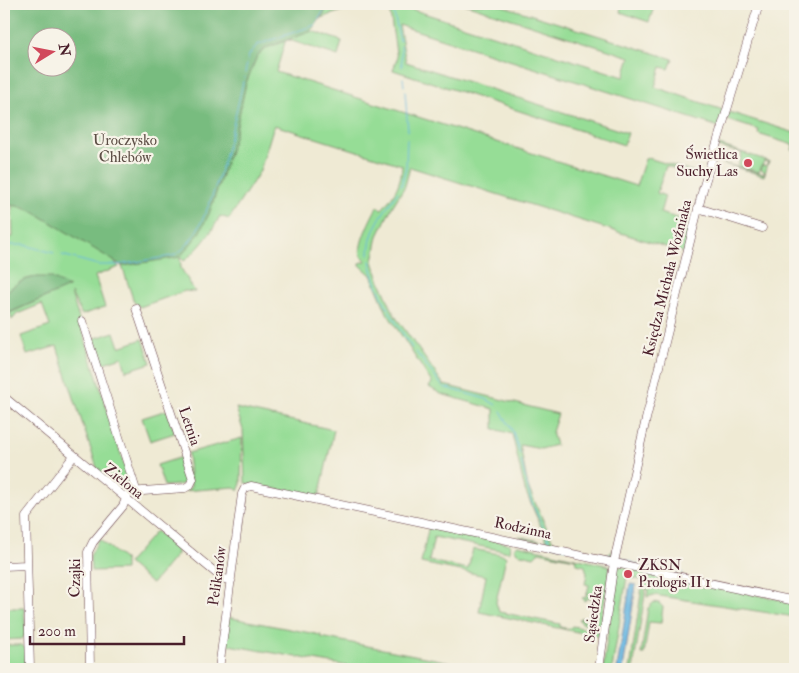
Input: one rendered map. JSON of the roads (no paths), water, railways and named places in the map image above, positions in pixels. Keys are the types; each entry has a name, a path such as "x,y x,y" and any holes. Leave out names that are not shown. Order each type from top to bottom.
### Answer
{"street":[{"name":"Księdza Michała Woźniaka","path":"614,562 698,208 759,4"},
{"path":"698,208 762,228"},
{"name":"Letnia","path":"136,308 193,478 192,483 185,488 136,490"},
{"path":"82,321 136,490 128,492 125,500"},
{"name":"Zielona","path":"4,397 125,500 222,578 231,582"},
{"path":"30,669 26,517 73,456"},
{"name":"Rodzinna","path":"245,488 252,486 265,488 795,601"},
{"name":"Pelikanów","path":"218,669 241,496 245,488"},
{"name":"Czajki","path":"90,669 88,552 93,542 123,506 125,500"},
{"name":"Sąsiedzka","path":"599,669 614,562"},
{"path":"4,566 27,565"}],"water":[{"path":"630,584 636,585 623,669 617,669"}],"waterway":[{"path":"62,255 98,265 117,265 172,256 187,245 200,224 212,197 231,133 249,55 257,45 315,25 328,4"},
{"path":"392,4 400,41"},
{"path":"401,46 402,67"},
{"path":"403,78 404,86"},
{"path":"405,91 408,131"},
{"path":"401,186 406,167 407,139"},
{"path":"369,255 374,229 398,192"},
{"path":"4,245 24,245 54,253"},
{"path":"370,261 381,295 412,348"},
{"path":"416,352 443,387 486,399 496,405"},
{"path":"501,411 513,432 520,454"},
{"path":"521,460 531,501 551,544"},
{"path":"551,545 603,556 611,555"},
{"path":"619,557 633,563 683,573"}],"place":[{"name":"Świetlica Suchy Las","path":"748,163"},
{"name":"ZKSN Prologis II 1","path":"628,574"}],"park label":[{"name":"Uroczysko Chlebów","path":"125,148"}]}
